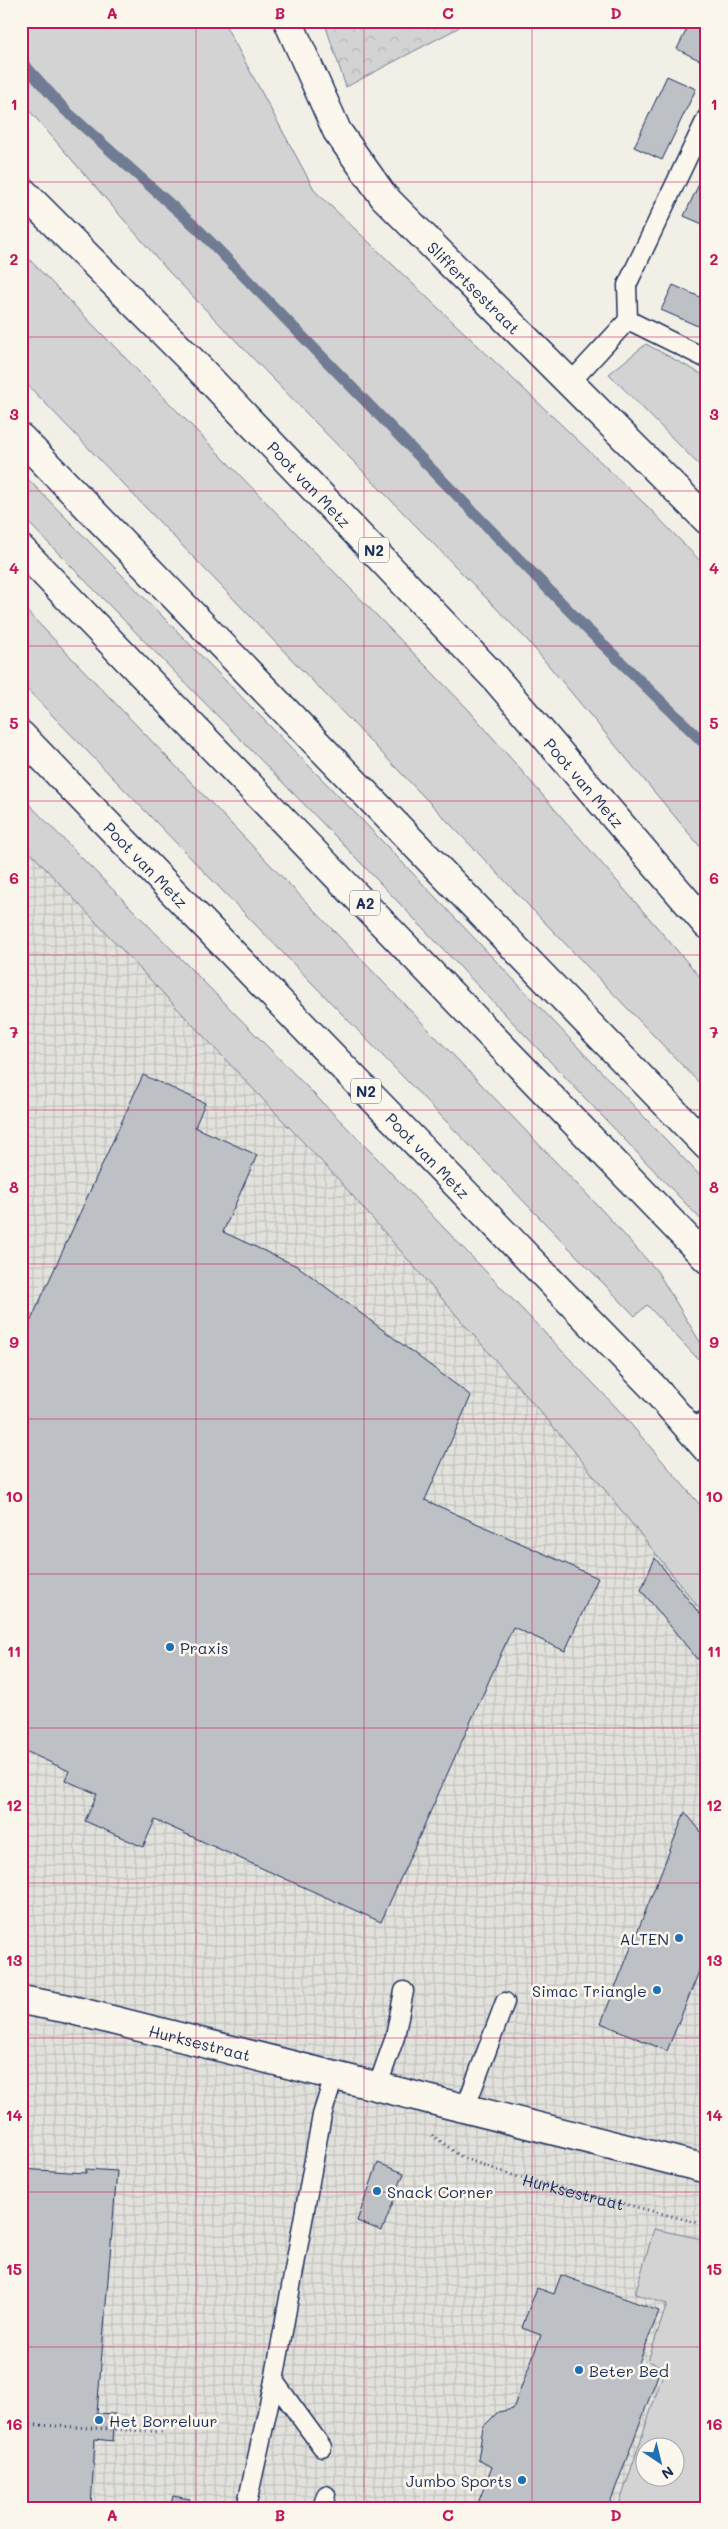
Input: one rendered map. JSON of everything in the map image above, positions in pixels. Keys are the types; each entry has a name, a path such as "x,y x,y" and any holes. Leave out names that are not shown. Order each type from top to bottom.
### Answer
{"main road":[{"name":"Sliffertsestraat","path":"288,21 337,131 384,197 707,520"},
{"name":"Poot van Metz","path":"22,190 196,364 495,678 707,925"},
{"path":"21,438 389,815 707,1146"},
{"name":"A2","path":"21,549 707,1260"},
{"name":"Poot van Metz","path":"21,735 653,1387 702,1433"},
{"name":"Hurksestraat","path":"21,2000 64,2008 466,2106 707,2168"}],"lane":[{"path":"570,383 628,320 627,285 707,117"},
{"path":"628,320 707,359"},
{"path":"378,2085 395,2037 404,1991"},
{"path":"466,2106 505,2002"},
{"path":"246,2508 274,2381 321,2124 335,2074"},
{"path":"274,2381 322,2447"}],"path":[{"name":"Hurksestraat","path":"428,2132 464,2158 518,2177 707,2225"},
{"path":"21,2424 163,2432"}],"shaded area":[{"path":"21,838 341,1177 574,1443 707,1611 707,2508 21,2508"}],"green space":[{"path":"21,21 223,21 315,191 647,506 707,568 707,855 529,642 170,273 21,101"},
{"path":"324,21 463,21 458,28 346,87"},
{"path":"21,251 468,709 707,985 707,1091 21,378"},
{"path":"646,344 707,377 707,473 609,374"},
{"path":"21,472 361,819 707,1183 707,1226 338,839 21,515"},
{"path":"21,605 600,1208 657,1271 705,1350 698,1359 647,1305 635,1316 21,683"},
{"path":"21,796 372,1153 616,1407 707,1513 707,1618 570,1446 338,1179 28,850 21,847"},
{"path":"654,2229 707,2240 707,2508 618,2508 636,2454 636,2486 686,2486 686,2436 642,2436 665,2368 648,2361 667,2304 635,2294"}],"building":[{"path":"691,21 707,21 707,64 677,49"},
{"path":"667,76 696,89 662,160 634,147"},
{"path":"707,167 707,226 684,216"},
{"path":"673,285 707,300 707,330 661,310"},
{"path":"143,1075 205,1103 195,1127 257,1155 223,1232 299,1267 471,1396 425,1500 598,1578 565,1651 513,1627 381,1922 155,1820 143,1847 85,1821 97,1794 65,1780 69,1771 21,1749 21,1342"},
{"path":"655,1558 707,1623 707,1658 697,1659 641,1590"},
{"path":"685,1812 707,1839 707,1983 700,1969 667,2051 601,2023"},
{"path":"378,2163 404,2173 382,2231 357,2221"},
{"path":"21,2169 86,2173 86,2169 117,2171 97,2413 115,2414 113,2441 95,2439 91,2508 21,2508"},
{"path":"561,2275 659,2311 637,2368 658,2375 608,2508 476,2508 492,2467 478,2460 483,2427 498,2412 513,2409 541,2335 522,2328 525,2319 537,2288 554,2294"},
{"path":"173,2496 190,2499 188,2508 170,2508"}],"waterway":[{"path":"21,61 65,110 198,229 587,629 707,746"}],"place":[{"name":"Praxis","path":"170,1647"},
{"name":"ALTEN","path":"679,1938"},
{"name":"Simac Triangle","path":"657,1990"},
{"name":"Snack Corner","path":"377,2191"},
{"name":"Beter Bed","path":"579,2370"},
{"name":"Het Borreluur","path":"99,2420"},
{"name":"Jumbo Sports","path":"522,2480"}]}
